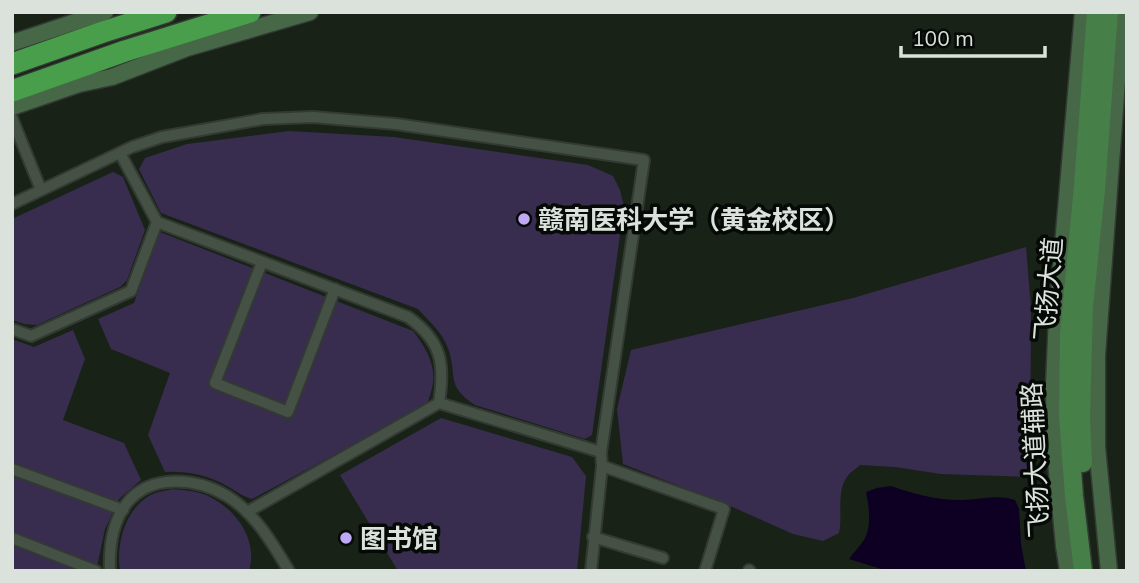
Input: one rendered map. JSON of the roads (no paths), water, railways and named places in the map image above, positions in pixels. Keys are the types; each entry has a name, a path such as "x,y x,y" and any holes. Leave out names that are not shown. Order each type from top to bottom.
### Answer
{"highway":[{"path":"12,64 166,12"},
{"path":"12,91 125,51 250,12"}],"main road":[{"name":"飞扬大道","path":"1083,571 1068,416 1069,334 1096,12"},
{"name":"飞扬大道","path":"1094,571 1083,469 1081,417 1084,307 1109,12"}],"street":[{"path":"12,43 105,12"},
{"path":"12,107 79,84 112,77 187,48 310,12"},
{"name":"飞扬大道辅路","path":"1068,571 1055,450 1054,386 1083,12"},
{"path":"1109,571 1097,426 1097,355 1122,12"},
{"path":"12,204 120,153 162,137 263,119 313,117 396,124 644,160 601,452 602,467 591,571"},
{"path":"12,118 40,190"},
{"path":"120,153 157,222 408,317 421,326 439,355 442,373 439,403"},
{"path":"12,329 31,336 131,291 157,222"},
{"path":"262,262 215,383 288,412 335,289"},
{"path":"1058,315 1075,271"},
{"path":"1084,307 1097,355"},
{"path":"1054,386 1068,416"},
{"path":"247,512 439,403 601,452"},
{"path":"1083,469 1097,426"},
{"path":"602,467 724,509 705,571"},
{"path":"12,469 123,510"},
{"path":"110,571 111,543 123,510 146,488 172,481 195,484 228,497 247,512 274,545 289,571"},
{"path":"1064,546 1074,496"},
{"path":"593,537 663,558"},
{"path":"12,538 96,571"}],"place":[{"name":"赣南医科大学（黄金校区）","path":"524,219"},
{"name":"图书馆","path":"346,538"}]}
